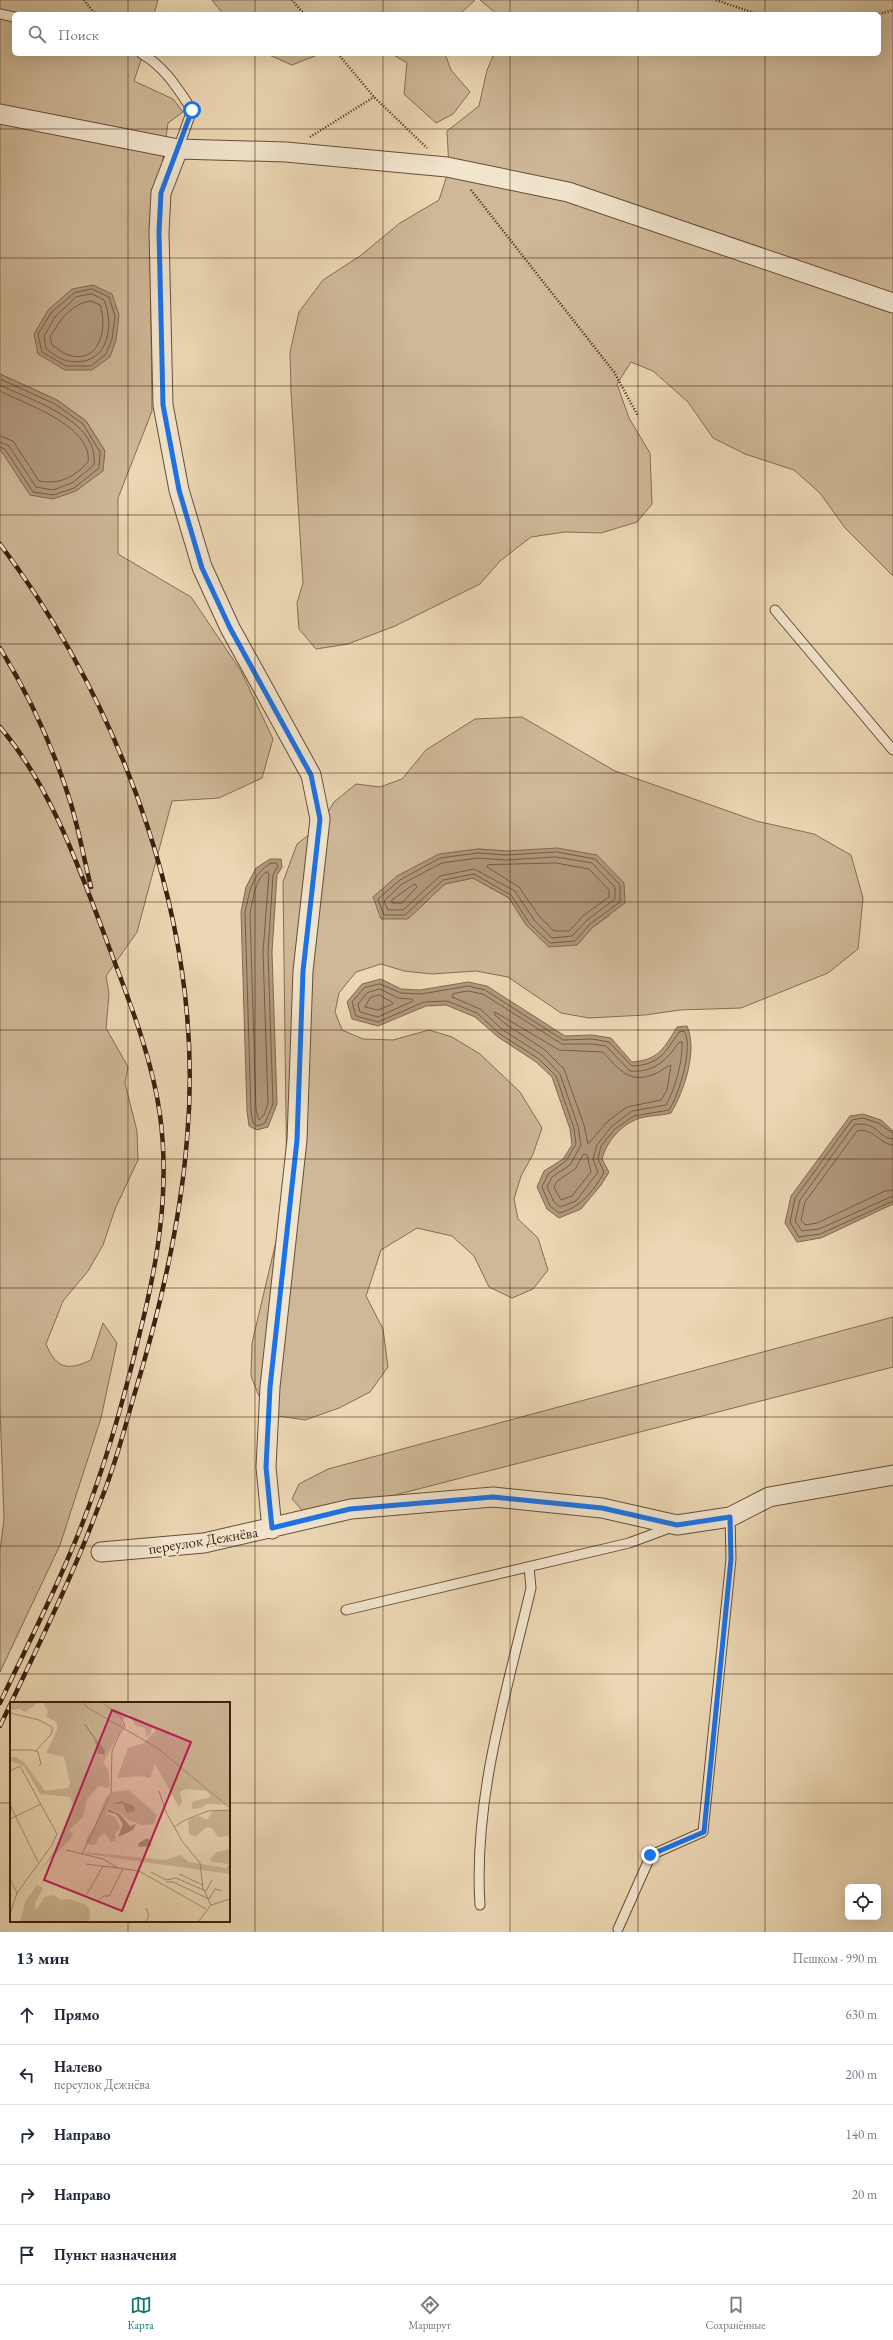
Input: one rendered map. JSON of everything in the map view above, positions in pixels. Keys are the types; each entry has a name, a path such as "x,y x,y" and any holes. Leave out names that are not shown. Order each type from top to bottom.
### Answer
{"street":[{"path":"0,114 178,149 286,152 447,167 568,192 893,303"},
{"path":"178,149 161,193 159,232 163,405 179,490 202,568 230,628 311,775 320,819 303,971 297,1140 270,1387 266,1467 272,1528"},
{"name":"переулок Дежнёва","path":"101,1552 204,1543 350,1509 493,1497 602,1508 677,1525 730,1517 769,1497 893,1475"}],"lane":[{"path":"0,14 12,17"},
{"path":"146,56 151,59 170,77 192,110 178,149"},
{"path":"775,610 893,750"},
{"path":"618,1929 650,1855 704,1832 731,1559 730,1517"},
{"path":"346,1610 629,1543 677,1525"},
{"path":"480,1905 478,1868 491,1760 531,1588 529,1567"}],"path":[{"path":"84,0 93,12"},
{"path":"292,0 302,12"},
{"path":"716,0 751,12"},
{"path":"881,13 893,10"},
{"path":"340,56 374,97 447,167"},
{"path":"286,152 374,97"},
{"path":"467,186 477,196 614,372 638,416"}],"shaded area":[{"path":"0,0 158,0 155,12 12,12 12,56 142,56 134,81 173,99 183,112 168,123 150,251 152,411 118,498 118,554 191,597 241,671 273,739 262,778 219,798 172,801 137,932 106,976 109,994 106,1028 128,1067 125,1083 137,1131 138,1160 115,1209 103,1245 88,1271 63,1301 46,1344 54,1359 59,1363 64,1366 76,1366 91,1360 103,1323 117,1343 101,1418 60,1545 0,1672 0,1550 4,1519 0,1409 0,449 17,473 21,482 105,451 86,421 57,400 0,374","holes":["54,307 110,356 48,310"]},
{"path":"212,0 475,0 462,12 221,12"},
{"path":"480,0 893,0 893,576 845,528 820,493 794,470 745,454 713,438 688,402 653,371 631,362 617,384 629,418 650,453 652,504 637,522 601,533 565,532 531,537 500,561 480,584 395,626 348,644 316,649 299,629 297,603 303,583 290,352 299,312 323,280 360,256 400,223 439,200 449,169 447,131 479,106 487,70 493,56 881,56 881,12 495,12"},
{"path":"272,56 315,56 292,65"},
{"path":"395,56 446,56 451,70 470,92 453,114 436,123 404,94 407,63"},
{"path":"522,717 615,771 756,821 814,834 851,855 863,898 858,949 828,973 741,1008 680,1010 645,1015 589,1018 561,1013 508,977 476,971 432,974 404,971 381,964 356,972 339,993 335,1012 342,1030 363,1039 393,1040 429,1030 452,1037 480,1054 520,1092 542,1128 533,1154 521,1176 514,1199 518,1219 538,1238 548,1270 533,1289 512,1298 489,1287 474,1256 452,1236 417,1228 381,1250 366,1296 383,1329 388,1367 370,1392 339,1408 305,1420 272,1415 259,1396 251,1376 252,1343 287,1195 283,882 297,844 320,826 334,802 356,784 380,787 402,779 426,750 475,719","holes":["478,849 506,851 610,915 593,927 577,945 527,926 509,898 473,878 445,884 426,899"]},
{"path":"893,1317 893,1367 321,1514 303,1511 292,1499 299,1484 328,1469"}],"water":[{"path":"93,285 112,294 119,315 116,340 110,357 92,370 65,370 38,354 34,334 48,310 72,289"},
{"path":"0,374 57,400 86,421 105,451 103,471 76,491 53,499 30,495 0,449"},
{"path":"557,848 597,855 624,883 625,903 593,927 577,945 549,947 527,926 509,898 473,878 445,884 408,919 381,919 373,897 397,876 439,854 478,849 506,851"},
{"path":"270,859 281,859 282,867 277,875 272,952 277,1104 268,1127 257,1130 249,1126 247,1111 241,912 246,887 256,868"},
{"path":"381,979 401,989 420,990 468,982 487,986 565,1036 592,1035 611,1038 632,1062 649,1059 655,1056 664,1047 677,1027 687,1026 691,1047 690,1059 681,1094 671,1113 643,1117 635,1120 629,1123 614,1136 610,1141 602,1159 609,1172 601,1185 581,1209 559,1218 547,1209 537,1187 544,1171 563,1159 572,1145 570,1129 552,1077 536,1062 498,1037 475,1017 446,1005 426,1006 378,1026 352,1019 347,1002 362,984"},
{"path":"863,1114 881,1120 893,1131 893,1204 821,1238 797,1242 785,1223 791,1196 850,1116"}],"railway":[{"path":"0,544 44,608 84,677 119,750 147,825 169,903 183,981 190,1060 187,1139 184,1172 174,1238 160,1303 122,1439 104,1492 46,1630 11,1702"},
{"path":"0,648 31,704 57,763 74,814 91,887"},
{"path":"0,727 18,750 47,799 60,824 83,877 144,1044 156,1091 160,1115 164,1170 160,1225 152,1279 118,1418 91,1502 69,1556 0,1703"},
{"path":"0,1726 10,1705"}],"route":[{"path":"192,110 161,193 159,232 163,405 179,490 202,568 230,628 311,775 320,819 303,971 297,1140 270,1387 266,1467 272,1528 350,1509 493,1497 602,1508 677,1525 730,1517 731,1559 704,1832 650,1855"}]}
